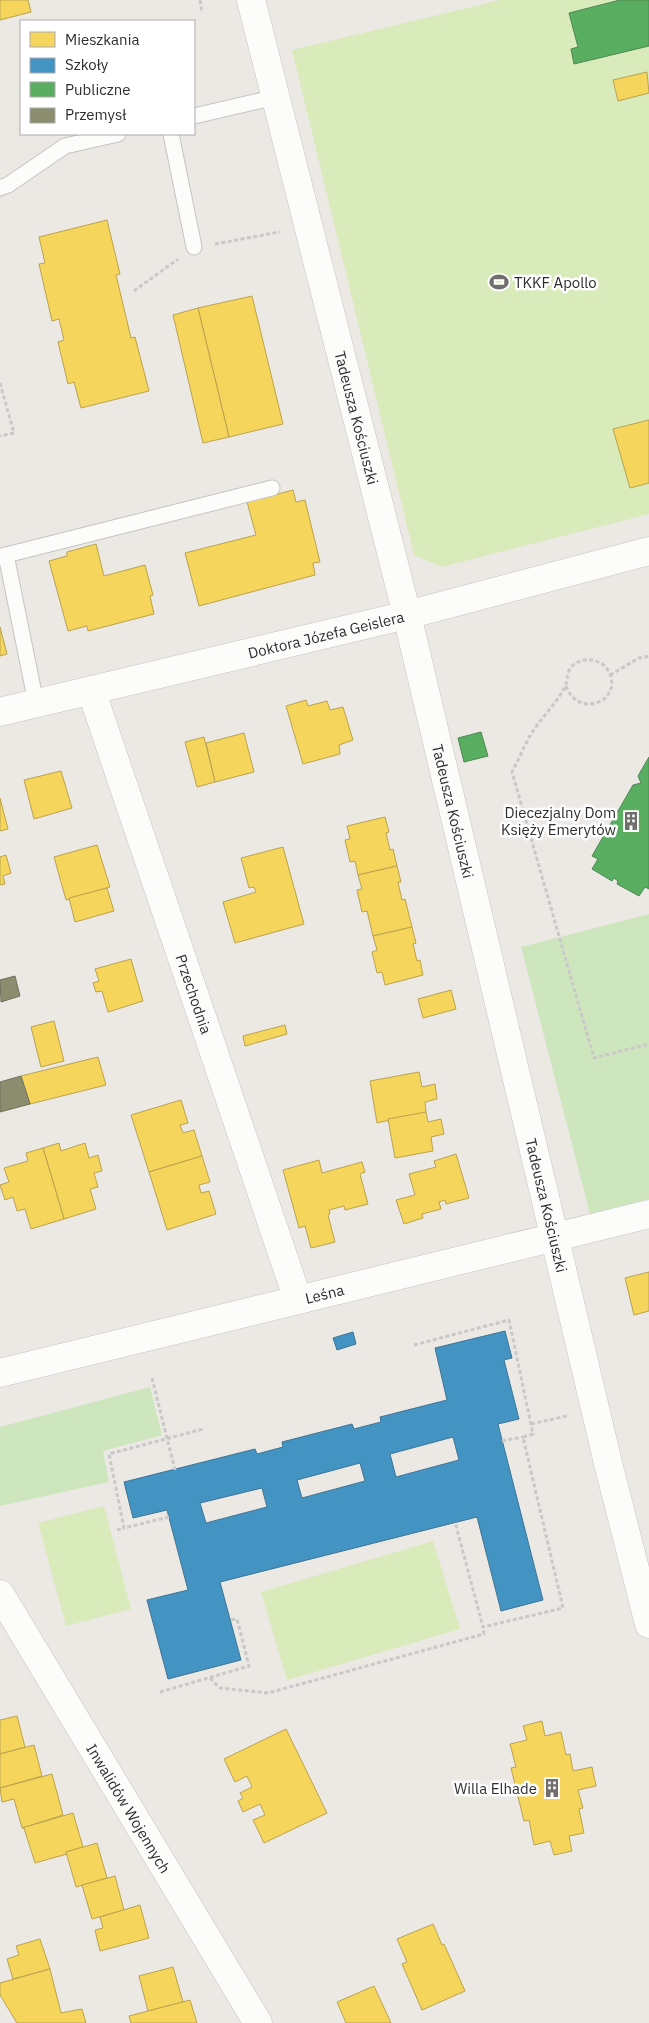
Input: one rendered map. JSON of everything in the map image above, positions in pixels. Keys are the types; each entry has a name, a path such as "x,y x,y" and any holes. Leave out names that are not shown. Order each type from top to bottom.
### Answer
{"street":[{"name":"Tadeusza Kościuszki","path":"251,0 407,615 554,1238 649,1624"},
{"name":"Doktora Józefa Geislera","path":"0,712 407,615 649,551"},
{"name":"Przechodnia","path":"91,690 298,1300"},
{"name":"Leśna","path":"0,1373 649,1214"},
{"name":"Inwalidów Wojennych","path":"0,1594 258,2023"}],"lane":[{"path":"195,116 276,97"},
{"path":"0,188 8,185 65,146 114,135"},
{"path":"171,135 194,248"},
{"path":"36,703 3,556 272,488"}],"path":[{"path":"200,0 202,13"},
{"path":"0,383 14,433 0,436"},
{"path":"610,675 640,658 649,656"},
{"path":"566,686 573,699 587,705 594,704 607,696 612,682 610,675 601,663 595,660 580,661 568,671 566,686 531,734 512,772 594,1058 649,1044"},
{"path":"414,1345 509,1320 533,1434 502,1441"},
{"path":"152,1378 175,1470"},
{"path":"531,1424 570,1416"},
{"path":"124,1528 109,1454 203,1429"},
{"path":"483,1627 563,1608 523,1437"},
{"path":"117,1530 169,1517"},
{"path":"210,1678 220,1688 268,1693 484,1634 455,1522"},
{"path":"160,1692 249,1666 237,1619 230,1620"}],"green space":[{"name":"TKKF Apollo","path":"500,0 649,0 649,514 442,567 414,555 292,50"},
{"path":"649,914 649,1199 590,1214 521,947"},
{"path":"150,1387 162,1435 103,1451 109,1482 0,1506 0,1427"},
{"path":"104,1506 131,1609 66,1626 38,1523"},
{"path":"433,1541 460,1629 287,1680 261,1592"}],"building: Mieszkania":[{"path":"0,0 28,0 31,12 0,20"},
{"path":"647,72 649,93 618,101 613,80"},
{"path":"107,220 120,274 116,275 131,338 135,337 149,391 81,408 74,382 68,384 58,342 64,340 59,319 52,321 39,264 45,263 39,237"},
{"path":"252,296 283,424 229,437 198,308"},
{"path":"198,308 229,437 203,443 173,315"},
{"path":"649,420 649,483 630,488 613,429"},
{"path":"293,490 296,502 305,500 320,562 313,563 315,575 199,606 185,553 256,535 247,502"},
{"path":"96,544 104,576 145,565 153,595 150,596 154,614 88,631 87,626 68,631 49,561 67,556 67,552"},
{"path":"0,627 7,654 0,656"},
{"path":"306,700 308,706 327,701 330,710 343,707 353,740 339,745 340,754 303,764 286,706"},
{"path":"244,733 254,772 215,782 206,743"},
{"path":"204,737 215,782 197,787 185,742"},
{"path":"61,771 72,808 34,819 24,780"},
{"path":"0,798 8,829 0,831"},
{"path":"385,817 389,832 386,833 390,850 393,849 397,866 358,875 355,861 350,862 345,840 350,839 347,826"},
{"path":"97,845 110,887 66,900 54,857"},
{"path":"283,847 304,924 235,943 223,902 256,892 254,887 249,888 241,858"},
{"path":"6,855 11,873 3,876 5,884 0,885 0,857"},
{"path":"397,866 401,882 398,882 402,900 405,899 412,927 373,936 367,911 362,912 357,890 362,889 358,875"},
{"path":"107,888 114,911 75,922 69,898"},
{"path":"412,927 416,943 413,944 417,961 420,960 423,975 385,985 382,972 377,973 372,952 377,950 373,936"},
{"path":"131,959 143,1001 108,1012 102,991 96,992 93,983 99,981 95,969"},
{"path":"451,990 456,1009 423,1018 418,999"},
{"path":"54,1021 64,1061 41,1067 31,1027"},
{"path":"285,1025 287,1034 245,1046 243,1036"},
{"path":"98,1057 106,1085 30,1104 21,1076"},
{"path":"419,1072 422,1087 435,1084 437,1099 425,1102 426,1112 377,1123 370,1081"},
{"path":"181,1100 188,1123 180,1125 183,1133 194,1130 202,1156 149,1172 131,1115"},
{"path":"426,1112 428,1122 441,1119 444,1134 431,1137 433,1151 395,1158 388,1119"},
{"path":"59,1143 61,1151 85,1143 89,1158 98,1155 102,1171 94,1173 98,1187 90,1189 96,1209 64,1219 43,1148"},
{"path":"43,1148 64,1219 31,1229 25,1209 17,1211 13,1197 5,1200 0,1185 9,1182 4,1168 28,1161 26,1153"},
{"path":"456,1154 469,1198 446,1204 445,1200 439,1202 441,1209 422,1214 423,1218 404,1224 396,1200 415,1195 409,1174 436,1167 434,1161"},
{"path":"202,1156 210,1182 199,1185 201,1193 209,1191 216,1214 167,1230 149,1172"},
{"path":"319,1160 322,1173 362,1162 365,1172 360,1174 368,1204 345,1210 344,1206 329,1210 330,1214 328,1215 335,1242 311,1248 305,1226 299,1228 283,1170"},
{"path":"649,1272 649,1311 634,1315 625,1278"},
{"path":"17,1716 25,1747 0,1754 0,1720"},
{"name":"Willa Elhade","path":"542,1721 545,1736 561,1732 566,1755 570,1754 573,1771 592,1767 596,1786 578,1790 583,1808 579,1809 584,1833 569,1836 572,1851 554,1855 550,1841 534,1845 529,1820 524,1821 511,1768 516,1767 510,1744 527,1740 523,1726"},
{"path":"286,1729 327,1813 264,1843 253,1820 265,1815 260,1804 243,1812 238,1801 243,1798 240,1793 252,1787 247,1776 235,1782 224,1759"},
{"path":"34,1745 42,1776 0,1788 0,1754"},
{"path":"52,1774 63,1815 22,1828 14,1799 2,1802 0,1788"},
{"path":"73,1813 83,1847 66,1852 67,1854 35,1863 24,1828 22,1828"},
{"path":"97,1843 107,1878 76,1887 66,1852"},
{"path":"115,1876 124,1910 92,1919 82,1885"},
{"path":"140,1905 149,1938 100,1951 95,1930 103,1928 100,1917"},
{"path":"433,1924 465,1991 422,2010 402,1964 407,1962 397,1939"},
{"path":"40,1939 50,1969 13,1979 7,1959 19,1955 16,1946"},
{"path":"173,1967 183,2002 148,2011 139,1976"},
{"path":"50,1969 61,2013 82,2009 86,2023 17,2023 0,1995 0,1983"},
{"path":"374,1986 391,2023 346,2023 337,2002"},
{"path":"190,2000 197,2023 131,2023 129,2016"}],"building: Szkoły":[{"path":"505,1331 512,1358 504,1360 519,1419 498,1424 543,1600 501,1611 477,1517 220,1582 241,1660 168,1679 147,1600 188,1590 167,1510 133,1518 124,1482 255,1449 257,1454 283,1447 282,1442 352,1424 354,1429 381,1422 380,1417 447,1400 435,1348","holes":["453,1437 459,1460 396,1477 390,1454","360,1463 365,1481 302,1498 297,1480","262,1488 267,1507 206,1523 200,1503"]},
{"path":"353,1332 356,1344 337,1350 333,1338"}],"building: Publiczne":[{"path":"620,0 649,0 649,46 574,64 571,49 578,47 569,13"},
{"path":"481,732 488,756 464,762 458,738"},
{"name":"Diecezjalny Dom Księży Emerytów","path":"649,757 649,889 645,887 639,896 617,884 618,881 614,878 612,881 592,869 598,859 592,856 633,785 641,783 638,776"}],"building: Przemysł":[{"path":"15,976 20,996 1,1002 0,980"},
{"path":"21,1076 30,1104 0,1112 0,1082"}],"place":[{"name":"TKKF Apollo","path":"499,282"},
{"name":"Diecezjalny Dom Księży Emerytów","path":"631,821"},
{"name":"Willa Elhade","path":"552,1788"}]}
